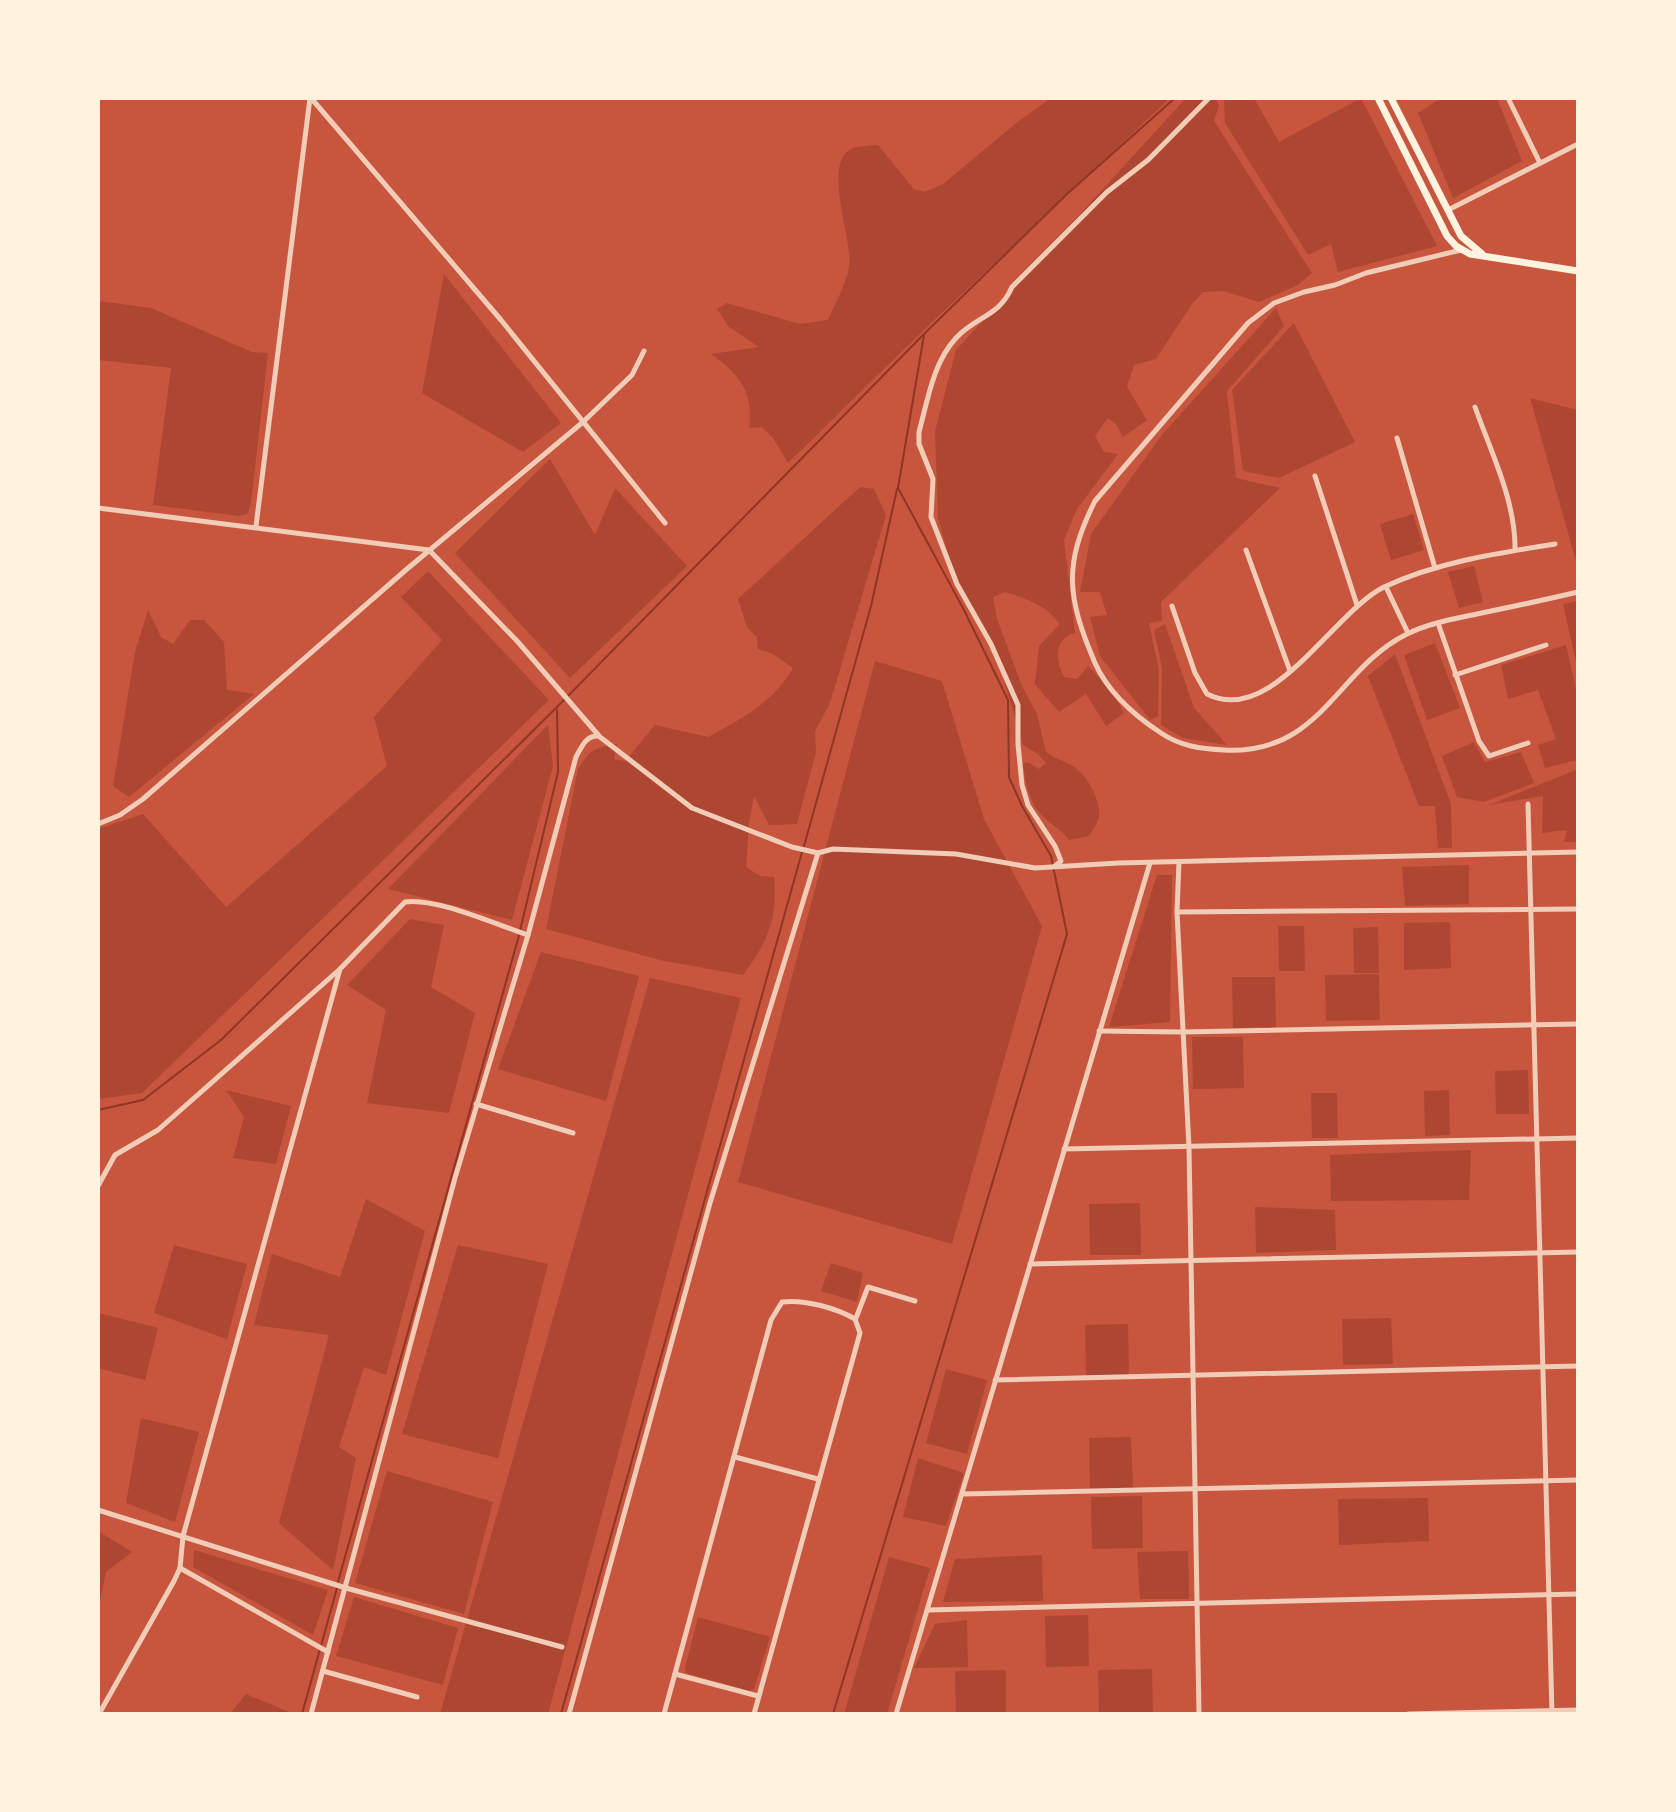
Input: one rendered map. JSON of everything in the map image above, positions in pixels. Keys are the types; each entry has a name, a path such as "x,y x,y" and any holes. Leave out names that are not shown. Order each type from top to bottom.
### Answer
{"main road":[{"path":"1378,98 1447,236 1461,250 1578,271"},
{"path":"1391,98 1464,240 1484,256"}],"street":[{"path":"310,98 501,320 665,523"},
{"path":"256,526 310,98"},
{"path":"1054,867 1061,861 1055,846 1028,805 1022,785 1018,705 991,644 957,584 931,517 933,479 919,444 919,432 939,363 955,339 1005,302 1012,287 1107,192 1148,160 1209,98"},
{"path":"1508,98 1540,163"},
{"path":"1447,210 1578,144"},
{"path":"1461,250 1304,292 1274,303 1248,323 1095,501 1082,527 1073,562 1075,606 1083,634 1098,668 1121,701 1151,727 1188,746 1249,750 1266,748 1279,742 1311,721 1388,645 1408,633 1438,623 1578,592"},
{"path":"98,824 120,815 143,799 429,550 583,422 632,375 644,351"},
{"path":"1475,407 1506,495 1513,522 1515,550"},
{"path":"1397,438 1435,568"},
{"path":"1315,476 1357,605"},
{"path":"98,508 429,550 600,737 692,808 792,847 818,853 833,849 956,854 1029,868 1578,852"},
{"path":"1172,606 1195,673 1207,694 1227,700 1243,699 1272,687 1357,605 1386,587 1435,568 1555,544"},
{"path":"1246,550 1290,671"},
{"path":"1386,587 1408,633"},
{"path":"1438,623 1479,741 1489,756 1528,743"},
{"path":"1455,675 1546,645"},
{"path":"311,1714 341,1586 576,757 584,741 592,736 600,737"},
{"path":"1528,804 1552,1712"},
{"path":"569,1714 710,1203 818,853"},
{"path":"1179,862 1177,912 1189,1147 1199,1714"},
{"path":"896,1714 1150,863"},
{"path":"98,1186 115,1155 158,1130 340,969 400,905 410,901 440,906 526,934"},
{"path":"1177,912 1578,909"},
{"path":"99,1714 180,1568 183,1536 340,969"},
{"path":"1099,1031 1578,1024"},
{"path":"476,1104 573,1133"},
{"path":"1064,1149 1578,1138"},
{"path":"1030,1264 1578,1252"},
{"path":"855,1319 868,1287 915,1301"},
{"path":"664,1714 776,1308 782,1302 793,1300 845,1313 855,1319 860,1333 754,1714"},
{"path":"995,1380 1578,1366"},
{"path":"735,1457 818,1479"},
{"path":"963,1494 1578,1480"},
{"path":"98,1510 341,1586 562,1647"},
{"path":"180,1568 327,1651"},
{"path":"928,1610 1578,1594"},
{"path":"323,1671 417,1697"},
{"path":"675,1674 758,1696"},
{"path":"1408,1714 1578,1710"}],"shaded area":[{"path":"1051,98 1170,98 931,323 788,463 773,438 762,427 749,428 749,404 743,385 730,369 711,354 759,347 729,327 717,309 727,303 800,324 828,320 849,267 839,185 839,168 844,156 853,148 878,145 914,189 925,192 943,184"},
{"path":"1186,98 1216,98 1219,106 1214,121 1312,273 1298,285 1259,302 1223,291 1203,292 1156,359 1134,365 1127,387 1147,420 1123,437 1116,424 1108,418 1095,436 1104,452 1118,454 1077,509 1064,540 1075,633 1063,640 1058,657 1064,677 1077,679 1088,666 1113,693 1124,713 1106,726 1086,694 1059,712 1035,684 1039,646 1060,624 1049,612 1028,600 1005,592 993,597 997,619 1022,686 1037,714 1046,752 1075,767 1097,799 1098,819 1089,836 1069,840 1043,817 1033,803 1023,764 1027,762 1039,769 1046,763 1023,745 996,653 957,584 938,519 935,431 956,350"},
{"path":"1224,98 1254,98 1279,142 1361,98 1437,246 1338,272 1331,244 1308,255 1225,123"},
{"path":"1441,98 1497,98 1522,161 1453,198 1418,113"},
{"path":"444,274 561,423 523,452 422,393"},
{"path":"98,301 151,308 252,352 268,353 251,503 247,514 239,516 153,505 171,368 98,360"},
{"path":"1276,308 1284,326 1227,391 1236,478 1280,488 1161,602 1162,621 1149,623 1159,671 1158,716 1150,720 1100,656 1090,617 1107,615 1100,592 1080,592 1091,534 1161,436"},
{"path":"1294,323 1355,442 1279,478 1243,471 1232,390"},
{"path":"1530,398 1578,410 1578,568"},
{"path":"550,459 595,535 615,488 687,566 570,678 455,553"},
{"path":"860,487 874,489 886,515 830,703 815,731 816,752 797,824 769,825 754,796 746,867 760,876 774,877 775,892 769,929 743,975 664,961 546,929 578,769 582,762 593,750 617,744 614,759 625,761 655,725 708,737 756,708 776,691 793,668 773,654 758,649 757,637 747,627 738,599"},
{"path":"1413,514 1424,550 1391,560 1380,524"},
{"path":"1474,566 1483,602 1459,608 1448,572"},
{"path":"428,571 549,700 142,1093 98,1099 98,829 143,814 226,907 387,766 374,717 442,640 401,597"},
{"path":"1578,601 1578,671 1563,604"},
{"path":"148,610 161,637 173,644 190,620 204,620 224,642 227,690 254,694 129,797 113,786 135,652"},
{"path":"1165,624 1194,708 1227,745 1183,738 1161,725 1162,668 1154,630"},
{"path":"1435,643 1460,708 1427,720 1404,655"},
{"path":"1566,645 1578,698 1578,760 1545,768 1538,745 1556,739 1538,690 1508,699 1501,665"},
{"path":"1395,654 1451,804 1452,848 1438,848 1435,806 1419,806 1368,676"},
{"path":"875,661 942,681 984,819 1042,926 952,1244 738,1182"},
{"path":"548,725 553,766 512,920 388,889"},
{"path":"1474,742 1485,762 1521,752 1534,783 1484,802 1457,797 1442,756"},
{"path":"1578,769 1578,842 1564,842 1567,830 1542,833 1543,796 1489,805"},
{"path":"1469,865 1469,904 1405,906 1402,867"},
{"path":"1157,875 1172,875 1170,1022 1109,1027"},
{"path":"410,919 444,925 431,987 475,1013 449,1113 367,1103 386,1010 347,985"},
{"path":"1450,922 1451,968 1404,970 1404,923"},
{"path":"1278,926 1304,926 1305,971 1279,971"},
{"path":"1378,927 1379,973 1354,973 1353,928"},
{"path":"541,952 639,976 606,1101 498,1069"},
{"path":"1379,974 1380,1020 1326,1021 1325,975"},
{"path":"1232,977 1275,977 1276,1027 1233,1028"},
{"path":"650,978 741,998 548,1714 440,1714"},
{"path":"1192,1037 1243,1037 1244,1088 1193,1089"},
{"path":"1528,1070 1529,1114 1496,1114 1495,1071"},
{"path":"226,1090 291,1106 276,1164 233,1158 244,1117"},
{"path":"1449,1090 1450,1135 1425,1136 1424,1091"},
{"path":"1311,1093 1337,1093 1338,1138 1312,1138"},
{"path":"1471,1150 1469,1200 1331,1201 1330,1155"},
{"path":"366,1199 425,1231 386,1375 364,1367 339,1447 356,1458 333,1570 279,1523 329,1335 254,1325 272,1254 340,1277"},
{"path":"1140,1203 1141,1255 1090,1255 1089,1204"},
{"path":"1255,1207 1335,1210 1336,1250 1256,1253"},
{"path":"174,1245 247,1264 227,1339 154,1313"},
{"path":"458,1245 548,1264 498,1458 402,1434"},
{"path":"831,1263 863,1273 857,1302 821,1291"},
{"path":"98,1313 158,1328 145,1380 98,1368"},
{"path":"1391,1318 1393,1364 1343,1365 1342,1319"},
{"path":"1128,1324 1129,1375 1086,1376 1085,1325"},
{"path":"946,1369 987,1380 967,1454 926,1443"},
{"path":"141,1418 199,1432 175,1522 126,1503"},
{"path":"1131,1437 1133,1488 1090,1489 1089,1438"},
{"path":"918,1458 964,1473 946,1526 903,1517"},
{"path":"387,1471 493,1502 464,1614 355,1583"},
{"path":"1142,1496 1143,1548 1092,1549 1091,1497"},
{"path":"1428,1498 1429,1541 1339,1545 1338,1499"},
{"path":"98,1531 132,1552 106,1572 98,1611"},
{"path":"194,1550 328,1590 313,1635 193,1567"},
{"path":"1188,1551 1189,1599 1140,1599 1137,1552"},
{"path":"1042,1555 1043,1601 943,1602 955,1559"},
{"path":"889,1557 930,1568 887,1714 844,1714"},
{"path":"354,1597 458,1628 443,1685 336,1656"},
{"path":"1088,1615 1089,1666 1046,1667 1045,1616"},
{"path":"698,1617 770,1637 754,1689 749,1691 686,1673"},
{"path":"967,1620 968,1667 914,1668 935,1624"},
{"path":"1152,1669 1153,1714 1099,1714 1098,1670"},
{"path":"1006,1670 1006,1714 956,1714 955,1671"},
{"path":"246,1694 294,1714 230,1714"}],"waterway":[{"path":"98,1110 143,1100 221,1040 564,700 924,334 1067,194 1175,98"},
{"path":"833,1714 1067,934 1051,856 1009,777 1008,700 898,488 924,335"},
{"path":"804,846 871,606 897,489"},
{"path":"338,1582 518,939 558,772 557,710"},
{"path":"561,1714 802,852"},
{"path":"302,1714 337,1588"}]}
